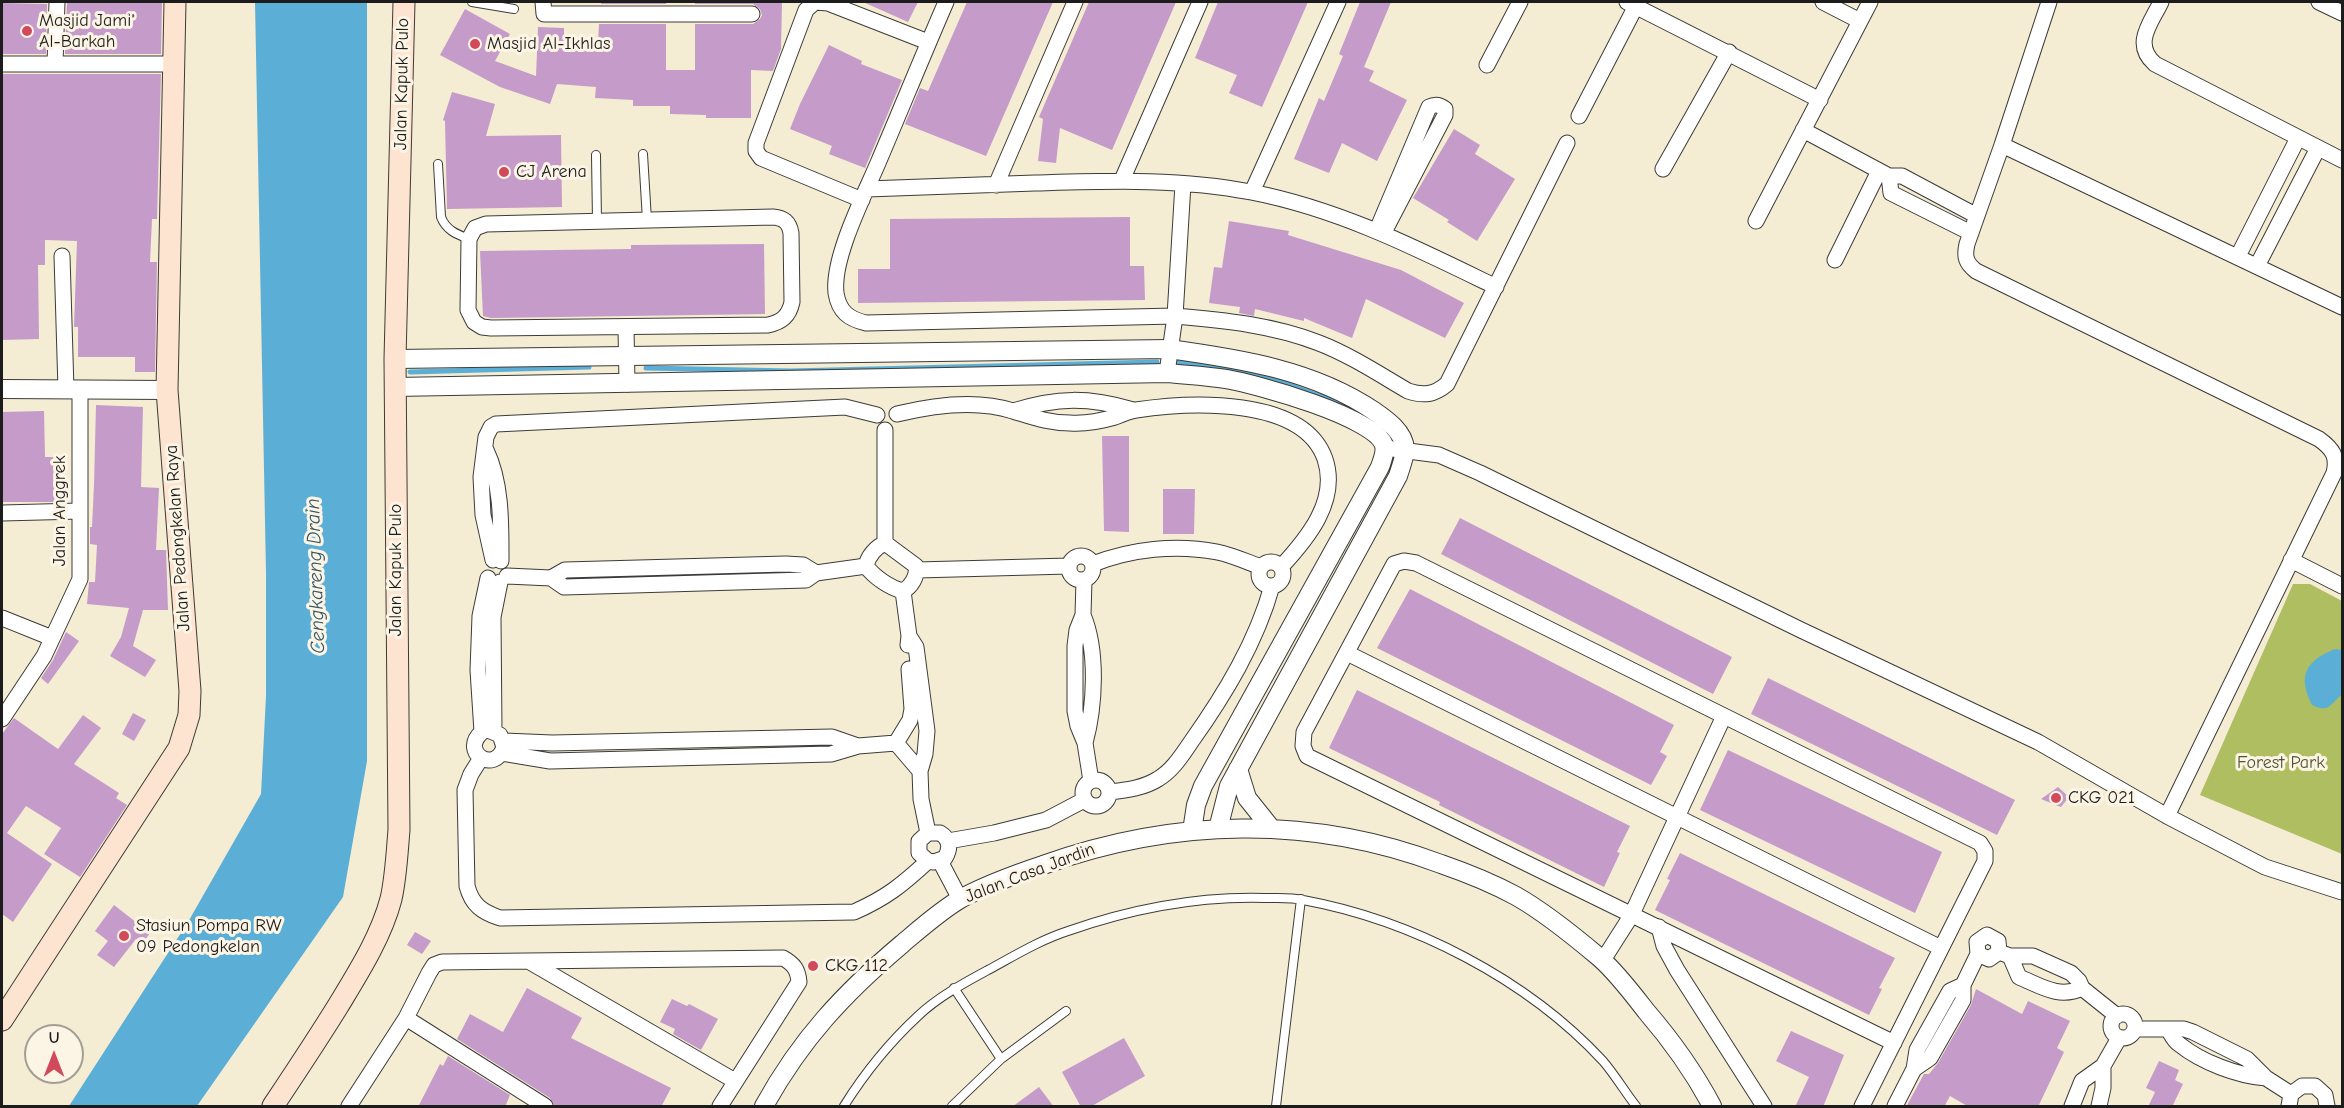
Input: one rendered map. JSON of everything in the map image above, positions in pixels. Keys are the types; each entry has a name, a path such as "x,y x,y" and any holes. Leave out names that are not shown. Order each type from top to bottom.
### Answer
{"main road":[{"name":"Jalan Pedongkelan Raya","path":"2,1020 179,748 189,715 167,390 175,2"},
{"name":"Jalan Kapuk Pulo","path":"273,1107 367,957 381,928 391,899 396,867 399,830 395,358 404,2"}],"street":[{"path":"56,64 57,2"},
{"path":"928,42 828,3 815,2 806,10 756,143 756,152 761,158 865,195 996,185 1122,180 1252,192 1319,210 1380,231 1496,287"},
{"path":"946,2 847,239 837,280 839,305 844,314 853,320 866,323 1175,316 1245,324 1297,336 1341,353 1408,391 1431,394 1447,384 1567,143"},
{"path":"996,185 1075,2"},
{"path":"1122,180 1200,2"},
{"path":"1252,192 1338,2"},
{"path":"1487,65 1520,2"},
{"path":"1823,2 1860,21"},
{"path":"1756,221 1870,2"},
{"path":"2049,2 1965,252 1965,259 1969,266 2319,440 2338,455 2334,474 2167,816"},
{"path":"2161,2 2143,41 2143,49 2147,57 2155,64 2343,160"},
{"path":"2319,2 2343,13"},
{"path":"1579,116 1634,3 1820,100"},
{"path":"543,8 752,14"},
{"path":"1663,169 1729,52"},
{"path":"2,64 173,64"},
{"path":"1440,105 1445,109 1445,115 1380,231 1429,108 1440,105"},
{"path":"1803,130 1884,173 1902,176 1977,216"},
{"path":"2238,256 2298,138"},
{"path":"2002,145 2343,307"},
{"path":"2257,266 2318,148"},
{"path":"1884,173 1891,193 1971,233"},
{"path":"1835,260 1884,173"},
{"path":"1167,373 1175,316 1183,184"},
{"path":"773,217 785,220 790,225 791,233 792,302 785,318 768,325 626,327 482,327 474,322 468,310 469,239 475,228 486,224 597,221 773,217"},
{"name":"Jalan Anggrek","path":"2,719 44,656 80,579 80,511 62,256"},
{"path":"626,327 627,384"},
{"path":"395,358 1169,350 1229,357 1281,369 1356,399 1389,422 1398,434 1405,449 1398,476 1238,769 1224,800 1218,829"},
{"path":"395,387 1167,373 1227,379 1276,391 1316,404 1373,431 1383,442 1385,448 1380,467 1203,786 1196,805 1192,831"},
{"path":"2,389 167,390"},
{"path":"1013,411 1050,400 1070,399 1102,402 1133,410"},
{"path":"877,415 886,408 897,414 919,408 957,405 994,407 1035,419 1071,424 1113,417 1133,410 1185,405 1235,407 1281,419 1309,434 1318,445 1328,471 1327,488 1315,527 1281,567"},
{"path":"877,415 845,407 503,423 491,427 488,431 481,477 483,515 497,561 507,567 498,578 480,616 478,670 496,739 493,760 481,758 475,752 474,745 476,737 496,739 552,743 832,737 858,746 896,743"},
{"path":"877,415 877,424 885,430 894,428 898,418 897,414"},
{"path":"885,430 885,543"},
{"path":"1385,448 1439,455 1480,474 2028,737 2167,816 2265,867 2343,892"},
{"path":"2,513 80,511"},
{"path":"866,566 868,559 878,547 885,543"},
{"path":"885,543 913,563 917,570"},
{"path":"1093,564 1132,552 1193,549 1217,552 1261,567 1271,562 1281,567"},
{"path":"1076,557 1090,559 1093,564 1092,574 1084,580 1075,578 1071,575 1070,566 1076,557"},
{"path":"2291,560 2343,586"},
{"path":"1862,1107 1894,1043 1941,948 1985,861 1985,851 1980,843 1416,563 1404,561 1394,564 1304,732 1303,747 1307,756 1894,1043"},
{"path":"498,578 551,578 565,570 786,564 802,565 816,573 866,566"},
{"path":"866,566 894,589 903,591 909,587 917,570"},
{"path":"917,570 1070,566"},
{"path":"1261,567 1259,578 1266,585 1272,586 1277,585 1283,577 1281,567"},
{"path":"1084,580 1083,615 1089,630 1091,646 1092,710 1085,743 1091,781"},
{"path":"1110,792 1144,786 1169,772 1207,720 1232,677 1254,637 1272,586"},
{"path":"896,743 910,720 912,709 909,636 903,591"},
{"path":"2,618 52,638"},
{"path":"909,636 916,646 926,719 927,743 920,771 921,799 928,833"},
{"path":"1347,653 1941,948"},
{"path":"1603,960 1631,916 1724,716"},
{"path":"896,743 920,771"},
{"path":"481,758 465,790 467,886 476,906 500,918 854,912 899,889 934,861 948,853 948,841 940,833 928,833 920,841 918,847 920,853 934,861 960,899"},
{"path":"1238,769 1247,798 1271,828"},
{"path":"1101,780 1110,792 1103,805 1092,806 1084,800 1084,787 1091,781 1101,780"},
{"path":"948,841 994,833 1046,820 1084,800"},
{"name":"Jalan Casa Jardin","path":"764,1107 806,1040 845,995 926,924 960,899 991,884 1078,852 1127,840 1192,831 1271,828 1317,832 1376,843 1422,856 1475,876 1516,896 1603,960 1667,1036 1712,1107"},
{"path":"1659,927 1664,946 1692,996 1764,1107"},
{"path":"1895,1107 1914,1069 1930,1058 1963,1000 1963,985 1978,954 1977,942 1987,935 1998,941 2019,977 2061,993 2070,993 2082,988"},
{"path":"2004,954 2033,956 2071,974 2079,981 2082,988 2117,1016"},
{"path":"349,1107 405,1018 434,965 442,962 783,958 793,963 799,982 720,1107"},
{"path":"528,961 735,1081"},
{"path":"2126,1014 2134,1020 2136,1029 2130,1038 2119,1038 2112,1032 2111,1023 2117,1016 2126,1014"},
{"path":"405,1018 544,1107"},
{"path":"2136,1029 2168,1029 2176,1042 2199,1056 2242,1076 2266,1078 2290,1100 2302,1086 2315,1086 2325,1095 2327,1107"},
{"path":"2072,1107 2082,1081 2103,1066 2119,1038"},
{"path":"2098,1107 2103,1088 2103,1066"}],"lane":[{"path":"472,2 514,9"},
{"path":"644,154 647,220"},
{"path":"596,155 597,221"},
{"path":"438,164 441,217 450,231 469,239"},
{"path":"844,1107 877,1062 918,1016 954,988 1035,945 1066,931 1117,916 1187,902 1242,897 1300,899 1365,915 1431,939 1492,973 1550,1012 1603,1062 1636,1107"},
{"path":"1276,1107 1300,899"},
{"path":"954,988 1001,1059"},
{"path":"952,1107 1001,1059 1066,1011"}],"green space":[{"name":"Forest Park","path":"2293,584 2310,584 2342,601 2342,854 2200,795"}],"water":[{"name":"Cengkareng Drain","path":"255,2 367,2 367,761 343,897 197,1106 69,1106 188,922 261,794 266,696 266,573"},
{"path":"2335,649 2342,650 2342,694 2329,707 2322,708 2312,705 2305,685 2307,670 2317,659"}],"building":[{"path":"67,2 162,2 161,54 65,54"},
{"path":"601,2 666,2 666,4 601,4"},
{"path":"695,2 782,2 781,49 773,71 751,70 751,118 706,118 706,115 670,114 670,106 633,106 633,100 595,98 596,87 557,84 550,104 500,87 440,55 465,9 510,34 495,61 536,76 538,27 564,28 564,43 598,45 599,24 666,24 666,70 695,70 695,24 753,24 762,15 760,9 753,4 695,4"},
{"path":"863,2 918,2 908,22"},
{"path":"967,2 1053,2 986,156 905,124 920,88 928,91"},
{"path":"1089,2 1176,2 1112,150 1060,128 1056,163 1038,161 1043,119 1039,117"},
{"path":"1218,2 1308,2 1262,107 1229,93 1237,75 1195,58"},
{"path":"1360,2 1391,2 1364,67 1374,71 1369,81 1407,100 1377,161 1342,143 1329,173 1294,159 1319,98 1324,101 1343,56 1339,54"},
{"name":"Masjid Jami' Al-Barkah","path":"2,3 47,4 46,54 2,54"},
{"path":"829,45 862,61 861,64 902,80 865,168 829,154 832,146 790,129"},
{"path":"2,74 161,74 157,219 152,219 150,262 157,262 155,372 135,372 135,357 78,357 78,327 74,327 77,241 45,240 45,265 38,265 39,339 2,340"},
{"name":"CJ Arena","path":"452,92 495,104 486,136 561,135 562,207 447,209 445,121 443,120"},
{"path":"1454,129 1480,145 1475,154 1515,179 1477,241 1447,222 1449,220 1413,198"},
{"path":"1130,217 1130,266 1144,266 1145,300 858,303 858,269 890,269 890,219"},
{"path":"1229,221 1289,231 1288,235 1401,270 1464,303 1445,338 1366,299 1352,338 1304,318 1304,321 1255,309 1254,316 1239,313 1240,307 1209,303 1214,267 1222,268"},
{"path":"764,244 765,314 491,318 483,316 480,251 631,249 631,245"},
{"path":"96,405 143,407 141,487 159,488 156,550 166,550 168,610 143,610 133,646 156,660 145,677 110,656 121,637 129,608 87,604 89,582 95,582 97,545 90,544"},
{"path":"44,411 45,457 62,457 63,502 2,502 2,412"},
{"path":"1102,436 1129,436 1129,532 1104,531"},
{"path":"1163,489 1195,489 1194,534 1163,534"},
{"path":"1460,518 1732,657 1713,694 1441,554"},
{"path":"1410,589 1674,725 1660,752 1667,756 1651,785 1377,648"},
{"path":"66,632 79,641 48,684 41,678 53,660"},
{"path":"1768,678 2015,800 1997,835 1751,714"},
{"path":"1357,690 1630,826 1604,887 1439,805 1440,802 1329,748"},
{"path":"133,713 146,720 134,741 122,734"},
{"path":"83,715 101,728 74,764 119,793 116,798 127,805 80,877 44,854 61,828 26,806 7,833 52,864 13,922 2,914 2,734 14,718 58,749"},
{"path":"1728,750 1942,852 1915,913 1700,810"},
{"name":"CKG 021","path":"2058,787 2069,797 2061,807 2041,799"},
{"path":"1680,853 1895,958 1879,988 1882,989 1869,1015 1655,910"},
{"name":"Stasiun Pompa RW 09 Pedongkelan","path":"114,905 150,933 142,944 136,939 114,967 97,955 108,941 95,931"},
{"path":"415,932 431,941 422,954 407,945"},
{"path":"527,988 582,1018 571,1038 671,1088 661,1107 555,1107 550,1098 457,1039 470,1014 503,1032"},
{"path":"1976,989 2022,1014 2028,1001 2070,1021 2057,1048 2064,1052 2038,1107 1969,1107 1950,1096 1944,1107 1906,1107 1924,1074 1929,1074 1938,1063 1971,1005"},
{"path":"672,999 687,1006 689,1004 718,1019 701,1050 673,1034 675,1029 660,1022"},
{"path":"1791,1031 1844,1055 1823,1107 1795,1107 1809,1077 1776,1061"},
{"path":"1124,1038 1145,1076 1090,1107 1081,1107 1062,1072"},
{"path":"448,1056 510,1095 505,1107 418,1107 440,1064 443,1066"},
{"path":"2159,1061 2179,1070 2175,1080 2183,1084 2172,1107 2148,1107 2155,1092 2146,1088"},
{"path":"1039,1087 1054,1107 1012,1107"}],"waterway":[{"path":"646,368 791,371 1157,362"},
{"path":"1176,362 1266,376 1355,409"},
{"path":"410,372 589,367"}],"place":[{"name":"Masjid Jami' Al-Barkah","path":"27,31"},
{"name":"Masjid Al-Ikhlas","path":"475,44"},
{"name":"CJ Arena","path":"504,172"},
{"name":"CKG 021","path":"2056,798"},
{"name":"Stasiun Pompa RW 09 Pedongkelan","path":"124,936"},
{"name":"CKG 112","path":"813,966"}]}
